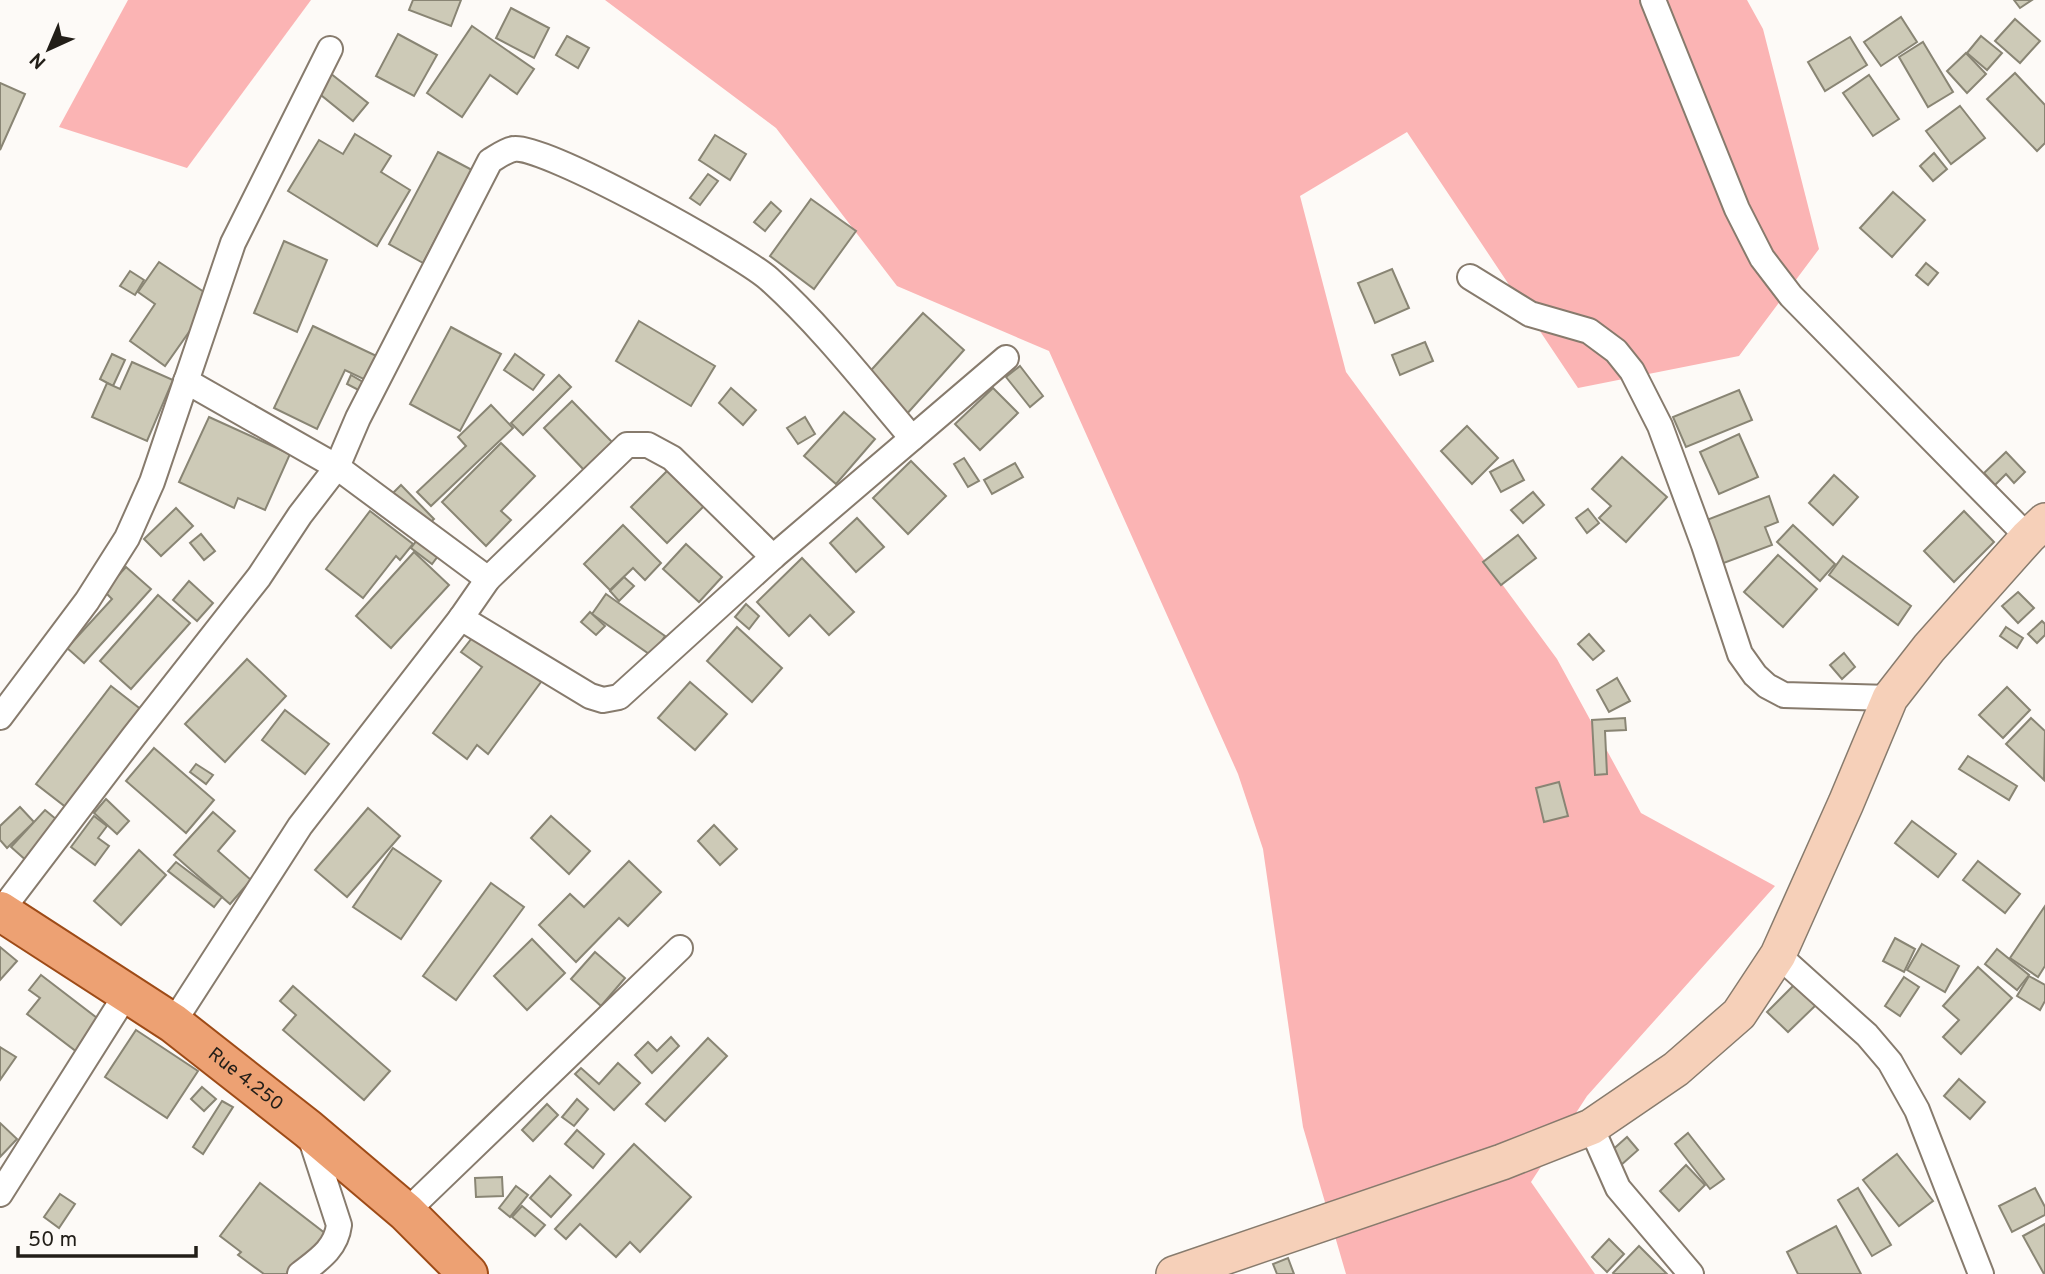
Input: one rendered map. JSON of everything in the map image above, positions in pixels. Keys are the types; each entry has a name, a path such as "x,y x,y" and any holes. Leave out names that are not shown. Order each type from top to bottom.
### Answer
{"main road":[{"name":"Rue 4.250","path":"1,911 173,1024 308,1129 406,1212 468,1274"}],"street":[{"path":"1174,1274 1502,1162 1591,1127 1676,1069 1739,1014 1778,956 1890,698 1929,648 2037,529 1791,296 1762,258 1737,209 1653,0"},
{"path":"0,717 87,601 127,538 152,482 233,243 330,49"},
{"path":"1,911 259,576 337,467 364,406 490,161 514,149 538,153 623,192 766,276 807,314 912,438"},
{"path":"1470,276 1530,314 1589,331 1616,351 1632,371 1660,426 1704,545 1740,654 1755,675 1784,695 1890,698"},
{"path":"461,618 590,696 603,701 619,697 773,557 1006,358"},
{"path":"186,381 337,467 488,579"},
{"path":"173,1024 300,826 461,618 488,579 626,445 648,445 672,458 773,557"},
{"path":"406,1212 680,948"},
{"path":"1778,956 1867,1035 1890,1062 1917,1110 1981,1274"},
{"path":"0,1194 127,993"},
{"path":"1591,1127 1618,1188 1691,1274"},
{"path":"300,1274 323,1257 337,1238 339,1225 308,1129"}],"shaded area":[{"path":"128,0 311,0 187,168 59,127"},
{"path":"605,0 1747,0 1763,29 1819,249 1739,356 1578,388 1407,132 1300,196 1346,372 1557,659 1641,813 1775,886 1587,1096 1531,1182 1595,1274 1346,1274 1303,1127 1263,849 1238,774 1049,351 897,286 776,128"}],"building":[{"path":"413,0 461,0 451,26 409,10"},
{"path":"2014,0 2032,0 2020,8"},
{"path":"511,8 549,28 534,58 496,38"},
{"path":"1901,17 1917,42 1881,66 1864,42"},
{"path":"2015,19 2040,41 2020,63 1995,41"},
{"path":"472,26 534,69 517,94 490,75 462,117 427,93"},
{"path":"398,34 437,55 414,96 376,76"},
{"path":"567,36 589,48 578,68 556,55"},
{"path":"1981,36 2002,53 1987,70 1967,53"},
{"path":"1850,37 1867,65 1825,91 1808,62"},
{"path":"1923,42 1953,92 1928,107 1899,57"},
{"path":"1966,53 1986,74 1967,93 1947,71"},
{"path":"330,73 368,103 353,121 316,91"},
{"path":"2015,73 2045,105 2045,143 2037,151 1987,99"},
{"path":"1869,75 1899,119 1873,136 1843,93"},
{"path":"0,83 25,94 0,150"},
{"path":"1960,106 1985,138 1951,164 1926,131"},
{"path":"355,134 391,156 381,172 410,190 377,246 288,191 319,140 343,154"},
{"path":"715,135 746,154 730,180 699,160"},
{"path":"438,152 472,170 423,263 389,244"},
{"path":"1934,153 1947,169 1933,181 1920,166"},
{"path":"708,174 718,181 700,205 690,198"},
{"path":"1893,192 1925,220 1892,257 1860,228"},
{"path":"811,199 856,231 814,289 770,256"},
{"path":"771,202 781,211 765,231 754,222"},
{"path":"284,241 327,260 297,332 254,313"},
{"path":"159,262 213,298 165,366 130,341 155,304 138,292"},
{"path":"1926,263 1938,273 1928,285 1916,275"},
{"path":"1392,269 1409,308 1375,323 1358,283"},
{"path":"130,271 144,280 135,295 120,286"},
{"path":"923,313 964,350 905,416 864,378"},
{"path":"639,321 715,366 691,406 616,361"},
{"path":"313,326 385,360 374,384 345,370 317,429 274,408"},
{"path":"451,327 501,354 460,431 410,404"},
{"path":"1425,342 1433,361 1400,375 1392,355"},
{"path":"112,354 125,360 113,386 100,379"},
{"path":"515,354 544,375 533,390 504,370"},
{"path":"132,362 173,380 147,441 92,417 107,383 120,389"},
{"path":"1020,366 1043,396 1030,407 1006,377"},
{"path":"351,375 368,385 364,393 347,384"},
{"path":"559,375 571,387 523,435 511,423"},
{"path":"731,388 756,410 743,425 719,403"},
{"path":"993,388 1018,413 980,450 955,424"},
{"path":"1739,390 1752,420 1686,447 1673,417"},
{"path":"572,401 613,443 584,470 544,428"},
{"path":"491,405 513,428 431,506 417,492 466,446 458,437"},
{"path":"844,412 875,439 836,484 804,456"},
{"path":"209,417 290,454 265,510 238,498 234,508 179,482"},
{"path":"805,417 815,434 798,444 787,428"},
{"path":"1467,426 1498,458 1472,484 1441,451"},
{"path":"1739,434 1758,477 1719,494 1700,452"},
{"path":"501,443 535,476 501,511 511,520 486,546 442,502"},
{"path":"2006,452 2025,472 2014,483 2006,474 1995,485 1984,473"},
{"path":"1622,457 1667,497 1626,542 1599,518 1611,506 1592,489"},
{"path":"964,458 979,481 968,487 954,464"},
{"path":"1513,460 1524,480 1501,492 1490,472"},
{"path":"911,461 946,496 908,534 873,498"},
{"path":"675,463 711,499 667,543 631,507"},
{"path":"1015,463 1023,477 992,494 984,480"},
{"path":"1834,475 1858,497 1833,525 1809,503"},
{"path":"401,485 434,519 413,539 380,506"},
{"path":"1533,492 1544,505 1523,523 1511,510"},
{"path":"1769,496 1778,522 1765,527 1772,545 1721,564 1704,521"},
{"path":"176,508 193,526 161,556 144,539"},
{"path":"1588,509 1599,523 1587,533 1576,518"},
{"path":"370,511 413,544 400,560 396,556 363,598 326,569"},
{"path":"1964,511 1994,542 1954,582 1924,551"},
{"path":"857,518 884,547 856,572 830,543"},
{"path":"623,525 661,563 645,580 633,568 610,590 584,564"},
{"path":"1793,525 1835,564 1820,581 1777,542"},
{"path":"201,534 215,551 204,560 190,543"},
{"path":"1518,535 1536,558 1501,585 1483,562"},
{"path":"420,536 441,552 432,564 411,548"},
{"path":"686,544 722,577 699,602 663,569"},
{"path":"414,552 449,585 391,648 356,616"},
{"path":"1778,555 1817,589 1783,627 1744,592"},
{"path":"1843,556 1911,606 1898,625 1829,575"},
{"path":"802,558 854,612 829,635 810,615 789,636 757,602"},
{"path":"126,567 151,589 84,663 67,648 112,599 104,591"},
{"path":"624,577 634,586 619,601 610,591"},
{"path":"189,581 213,603 197,621 173,600"},
{"path":"2018,592 2034,608 2018,623 2002,606"},
{"path":"606,594 665,636 652,656 592,614"},
{"path":"158,595 190,623 131,689 100,661"},
{"path":"746,604 759,616 749,629 735,617"},
{"path":"590,612 605,626 596,635 581,622"},
{"path":"2042,621 2045,624 2045,635 2037,643 2028,634"},
{"path":"737,627 782,668 752,702 707,661"},
{"path":"2006,627 2023,638 2017,648 2000,636"},
{"path":"476,633 541,682 488,754 477,745 467,759 433,733 482,667 461,652"},
{"path":"1589,634 1604,651 1593,660 1578,644"},
{"path":"1844,653 1855,667 1842,679 1830,665"},
{"path":"247,659 286,696 225,762 185,724"},
{"path":"1617,678 1630,701 1609,712 1597,690"},
{"path":"690,682 727,714 695,750 658,718"},
{"path":"111,686 143,711 67,808 36,784"},
{"path":"2007,687 2030,710 2003,738 1979,715"},
{"path":"285,710 329,744 305,774 262,740"},
{"path":"1625,718 1626,730 1605,731 1607,774 1595,775 1592,720"},
{"path":"2031,718 2045,731 2044,780 2006,744"},
{"path":"154,748 214,800 186,833 126,781"},
{"path":"1968,756 2017,786 2009,800 1959,769"},
{"path":"196,764 213,775 206,784 190,772"},
{"path":"1559,782 1568,816 1544,822 1536,788"},
{"path":"106,799 129,821 117,834 94,813"},
{"path":"20,807 34,822 7,848 0,840 0,826"},
{"path":"368,808 400,836 347,897 315,870"},
{"path":"45,810 62,824 28,862 11,847"},
{"path":"213,812 235,831 218,851 251,880 230,904 174,855"},
{"path":"94,816 107,826 98,838 109,846 95,865 71,847"},
{"path":"551,816 590,851 569,874 531,838"},
{"path":"1912,821 1956,854 1938,877 1895,843"},
{"path":"714,825 737,849 720,865 698,841"},
{"path":"393,848 441,881 401,939 353,907"},
{"path":"139,850 166,875 121,925 94,901"},
{"path":"629,861 661,892 628,926 619,918 576,962 539,925 570,894 584,907"},
{"path":"1978,861 2020,894 2005,913 1963,880"},
{"path":"176,862 222,897 214,907 168,871"},
{"path":"491,883 524,907 456,1000 423,976"},
{"path":"2045,906 2045,966 2038,977 2010,958"},
{"path":"1895,938 1915,949 1904,972 1883,961"},
{"path":"532,939 565,973 527,1010 494,976"},
{"path":"1922,944 1959,966 1945,992 1907,970"},
{"path":"0,947 17,961 0,980"},
{"path":"1997,949 2029,975 2017,990 1985,964"},
{"path":"595,952 625,978 601,1006 571,979"},
{"path":"1978,967 2012,998 1961,1054 1943,1037 1959,1020 1943,1006"},
{"path":"41,975 101,1021 77,1052 27,1014 40,998 29,990"},
{"path":"2029,976 2045,985 2045,1001 2040,1010 2017,996"},
{"path":"1904,977 1919,987 1900,1016 1885,1006"},
{"path":"1795,984 1816,1005 1788,1032 1767,1012"},
{"path":"293,986 390,1071 364,1100 283,1030 296,1015 280,1001"},
{"path":"136,1030 198,1071 167,1118 105,1077"},
{"path":"671,1037 679,1046 652,1073 635,1055 648,1042 657,1051"},
{"path":"708,1038 727,1056 665,1121 646,1104"},
{"path":"0,1047 16,1057 0,1080"},
{"path":"618,1063 640,1083 614,1110 575,1074 581,1068 599,1084"},
{"path":"1959,1079 1985,1102 1970,1119 1944,1096"},
{"path":"202,1087 216,1099 204,1111 191,1099"},
{"path":"577,1099 588,1109 574,1126 562,1117"},
{"path":"222,1101 233,1107 203,1154 193,1147"},
{"path":"547,1104 558,1115 533,1141 522,1130"},
{"path":"0,1123 17,1139 0,1157"},
{"path":"577,1130 604,1154 593,1168 565,1144"},
{"path":"1688,1133 1724,1179 1710,1189 1675,1144"},
{"path":"1627,1137 1638,1150 1621,1165 1610,1152"},
{"path":"634,1144 691,1197 640,1252 630,1242 616,1257 580,1224 566,1239 555,1229"},
{"path":"1897,1154 1933,1201 1899,1226 1863,1180"},
{"path":"1686,1165 1705,1185 1679,1211 1660,1191"},
{"path":"550,1176 571,1195 551,1217 530,1198"},
{"path":"502,1177 503,1196 476,1197 475,1178"},
{"path":"260,1183 326,1234 295,1274 264,1274 238,1255 241,1252 220,1236"},
{"path":"516,1186 528,1195 510,1217 499,1208"},
{"path":"1858,1188 1891,1245 1872,1256 1838,1200"},
{"path":"2035,1188 2045,1207 2045,1215 2012,1232 1999,1206"},
{"path":"60,1194 75,1204 59,1228 44,1217"},
{"path":"522,1206 545,1225 535,1236 512,1217"},
{"path":"2045,1224 2045,1274 2044,1274 2023,1236"},
{"path":"1836,1226 1861,1274 1798,1274 1787,1252"},
{"path":"1609,1239 1624,1254 1607,1272 1592,1257"},
{"path":"1639,1246 1667,1274 1613,1273"},
{"path":"1288,1258 1294,1274 1277,1274 1273,1264"}]}
